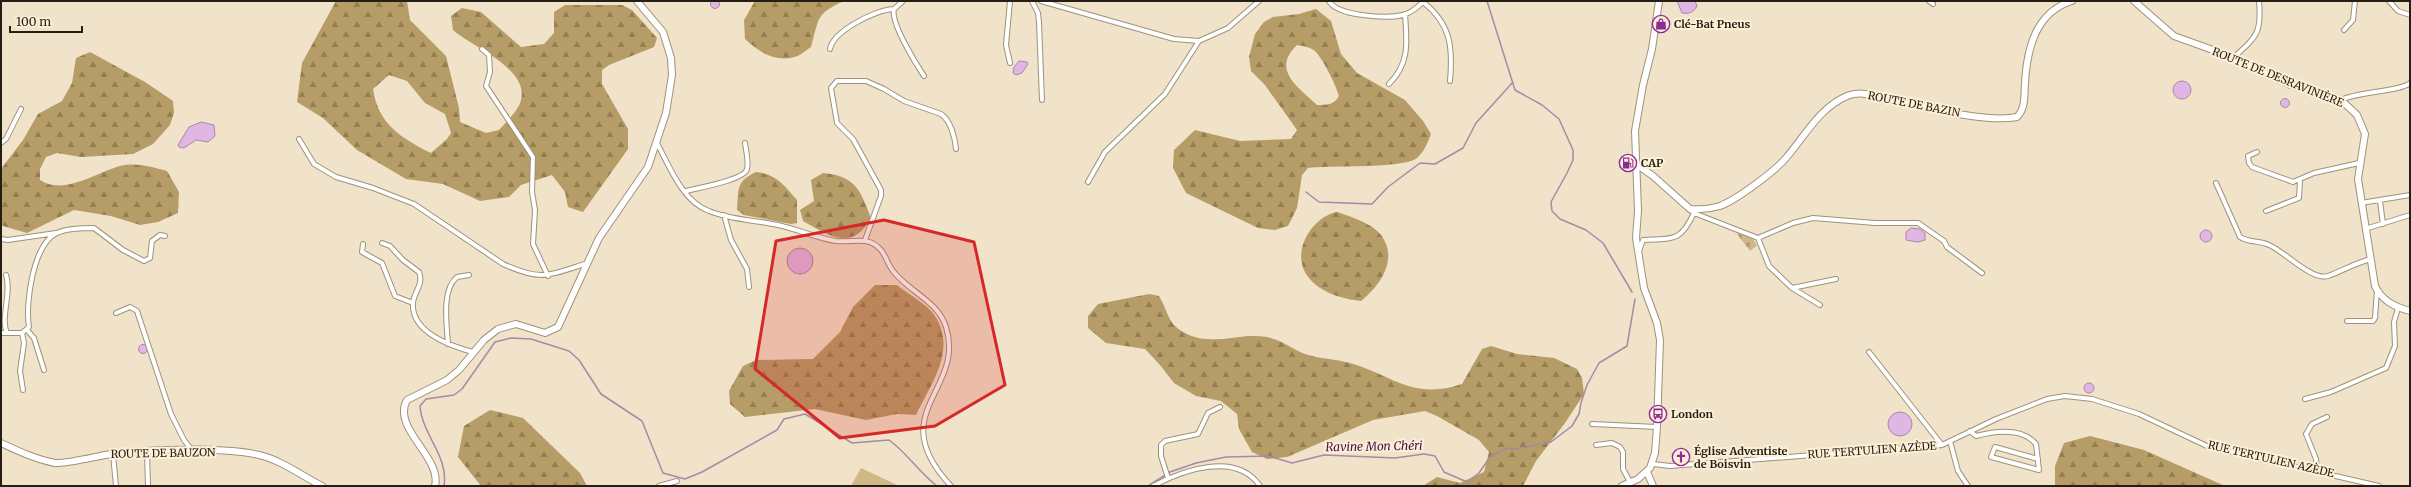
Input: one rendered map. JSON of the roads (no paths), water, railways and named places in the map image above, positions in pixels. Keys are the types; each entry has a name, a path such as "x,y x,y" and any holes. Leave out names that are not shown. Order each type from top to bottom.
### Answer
{"street":[{"path":"435,486 435,478 431,465 406,422 405,403 412,395 435,387 447,380 491,333 508,325 516,324 545,333 554,331 561,324 585,264 599,238 643,177 657,143 666,113 670,93 671,58 663,32 637,1"},
{"path":"830,49 832,41 850,26 884,10 894,10 903,1"},
{"path":"1010,1 1006,48 1010,63"},
{"path":"1032,1 1038,13 1039,22 1042,100"},
{"path":"1042,1 1174,39 1199,41 1232,26 1260,1"},
{"path":"1329,1 1338,9 1381,16 1404,14 1423,1 1438,14 1451,44 1452,54 1450,81"},
{"path":"1622,486 1647,472 1653,464 1657,427 1659,332 1644,288 1638,255 1636,238 1638,211 1636,164 1637,116 1652,49 1659,1"},
{"path":"1929,1 1933,4"},
{"name":"ROUTE DE BAZIN","path":"1692,211 1708,209 1721,205 1743,192 1778,167 1815,120 1838,100 1848,96 1867,94 1980,116 2001,119 2017,117 2023,107 2030,51 2038,26 2053,9 2072,1"},
{"name":"ROUTE DE DESRAVINIÈRE","path":"2134,1 2174,36 2233,58 2291,85 2341,100 2350,106 2362,123 2365,144 2359,163 2358,180 2377,290"},
{"path":"2233,58 2258,34 2261,21 2259,1"},
{"path":"2344,30 2352,20 2355,1"},
{"path":"2389,1 2398,11 2410,15"},
{"path":"894,10 894,17 911,56 924,76"},
{"path":"1389,84 1400,74 1404,64 1407,38 1404,14"},
{"path":"1088,182 1105,152 1165,94 1199,41"},
{"path":"482,49 489,55 490,63 486,86 533,157 532,192 536,210 533,244 548,276"},
{"path":"865,240 882,190 853,139 836,123 831,88 833,83 838,81 866,81 884,89 904,101 941,114 946,118 953,134 956,150"},
{"path":"2341,100 2360,93 2396,89 2410,83"},
{"path":"1,143 6,138 21,109"},
{"path":"299,139 314,164 336,177 373,188 414,204 503,264 535,276 548,276 585,264"},
{"path":"657,143 686,191 700,206 724,215 778,225 836,241 865,240 878,247 892,270 938,310 946,326 950,350 947,363 927,412 922,435 927,453 938,471 951,486"},
{"path":"686,191 734,179 744,173 747,167 745,143"},
{"path":"2257,152 2248,156 2249,164 2252,167 2294,182 2300,181 2314,173 2359,163"},
{"path":"1636,164 1653,176 1692,211 1758,238 1793,223 1813,218 1875,223 1918,223 1944,240 1947,247 1982,273"},
{"path":"2266,211 2299,198 2300,181"},
{"path":"2216,182 2240,237 2245,241 2268,244 2316,276 2328,276 2352,264 2371,259"},
{"path":"2361,203 2410,196"},
{"path":"2380,201 2383,224"},
{"path":"1638,255 1642,240 1675,238 1686,230 1692,211"},
{"path":"724,215 732,240 748,269 749,287"},
{"path":"2366,229 2410,216"},
{"path":"1,240 94,228 123,250 144,261 150,258 152,241 160,235 165,236"},
{"path":"44,370 34,338 27,330 27,301 44,244 56,233"},
{"path":"1758,238 1769,266 1792,288 1820,305"},
{"path":"382,243 390,246 403,260 419,272 421,283 413,303 414,315 419,323 432,334 448,344 473,352"},
{"path":"363,244 362,252 382,263 395,296 413,303"},
{"path":"448,344 446,319 451,285 457,277 469,274"},
{"path":"6,275 8,286 1,321 2,327 7,333"},
{"path":"1792,288 1836,279"},
{"path":"2377,290 2381,297 2398,308 2410,312"},
{"path":"2347,321 2373,320 2375,318 2377,290"},
{"path":"116,313 130,307 137,311 145,338 165,388 172,414 184,440 193,451"},
{"path":"2305,399 2331,392 2386,368 2395,346 2394,327 2398,308"},
{"path":"1,333 22,333 27,330"},
{"path":"22,333 24,343 20,371 23,390"},
{"path":"1868,352 1942,445"},
{"name":"RUE TERTULIEN AZÈDE","path":"1653,464 1670,466 1942,445 2048,399 2065,396 2092,399 2139,414 2209,446 2379,486"},
{"path":"1168,478 1161,456 1161,445 1165,441 1198,434 1208,412 1220,407"},
{"path":"2316,470 2316,459 2306,434 2312,424 2327,417"},
{"path":"1592,424 1657,427"},
{"path":"1970,432 1976,436 1989,433 2011,432 2023,435 2036,444 2038,459 2038,470 1991,457 1995,447 2038,459"},
{"path":"1950,441 1958,471 1968,486"},
{"name":"ROUTE DE BAUZON","path":"1,442 26,455 56,463 113,454 147,452 193,451 260,456 322,486"},
{"path":"1596,445 1612,444 1620,447 1623,452 1623,469 1630,482"},
{"path":"147,452 148,486"},
{"path":"113,454 116,486"},
{"path":"1153,486 1168,478 1190,470 1210,466 1243,470 1254,477 1260,486"},
{"path":"1647,472 1653,486"},
{"path":"659,486 677,481"}],"waterway":[{"name":"Ravine Mon Chéri","path":"1487,1 1515,90 1542,105 1559,119 1573,150 1573,160 1551,202 1552,211 1560,219 1586,230 1603,243 1632,292"},
{"path":"1306,192 1319,202 1372,204 1388,187 1420,163 1435,164 1463,148 1476,123 1513,82"},
{"name":"Ravine Mon Chéri","path":"1148,486 1170,472 1196,463 1226,457 1268,456 1292,463 1324,455 1395,458 1424,454 1435,456 1444,472 1467,482 1479,473 1490,457 1506,448 1516,449 1551,442 1572,426 1579,414 1587,385 1599,363 1627,346 1635,299"},
{"path":"444,486 443,465 425,427 420,406 426,399 454,395 462,389 495,342 511,338 531,339 569,351 579,360 601,394 642,421 663,473 685,479 702,472 777,430 784,419 805,414 852,443 889,440 937,486"}],"place":[{"name":"Clé-Bat Pneus","path":"1661,24"},
{"name":"CAP","path":"1628,163"},
{"name":"London","path":"1658,414"},
{"name":"Église Adventiste de Boisvin","path":"1681,457"}]}
